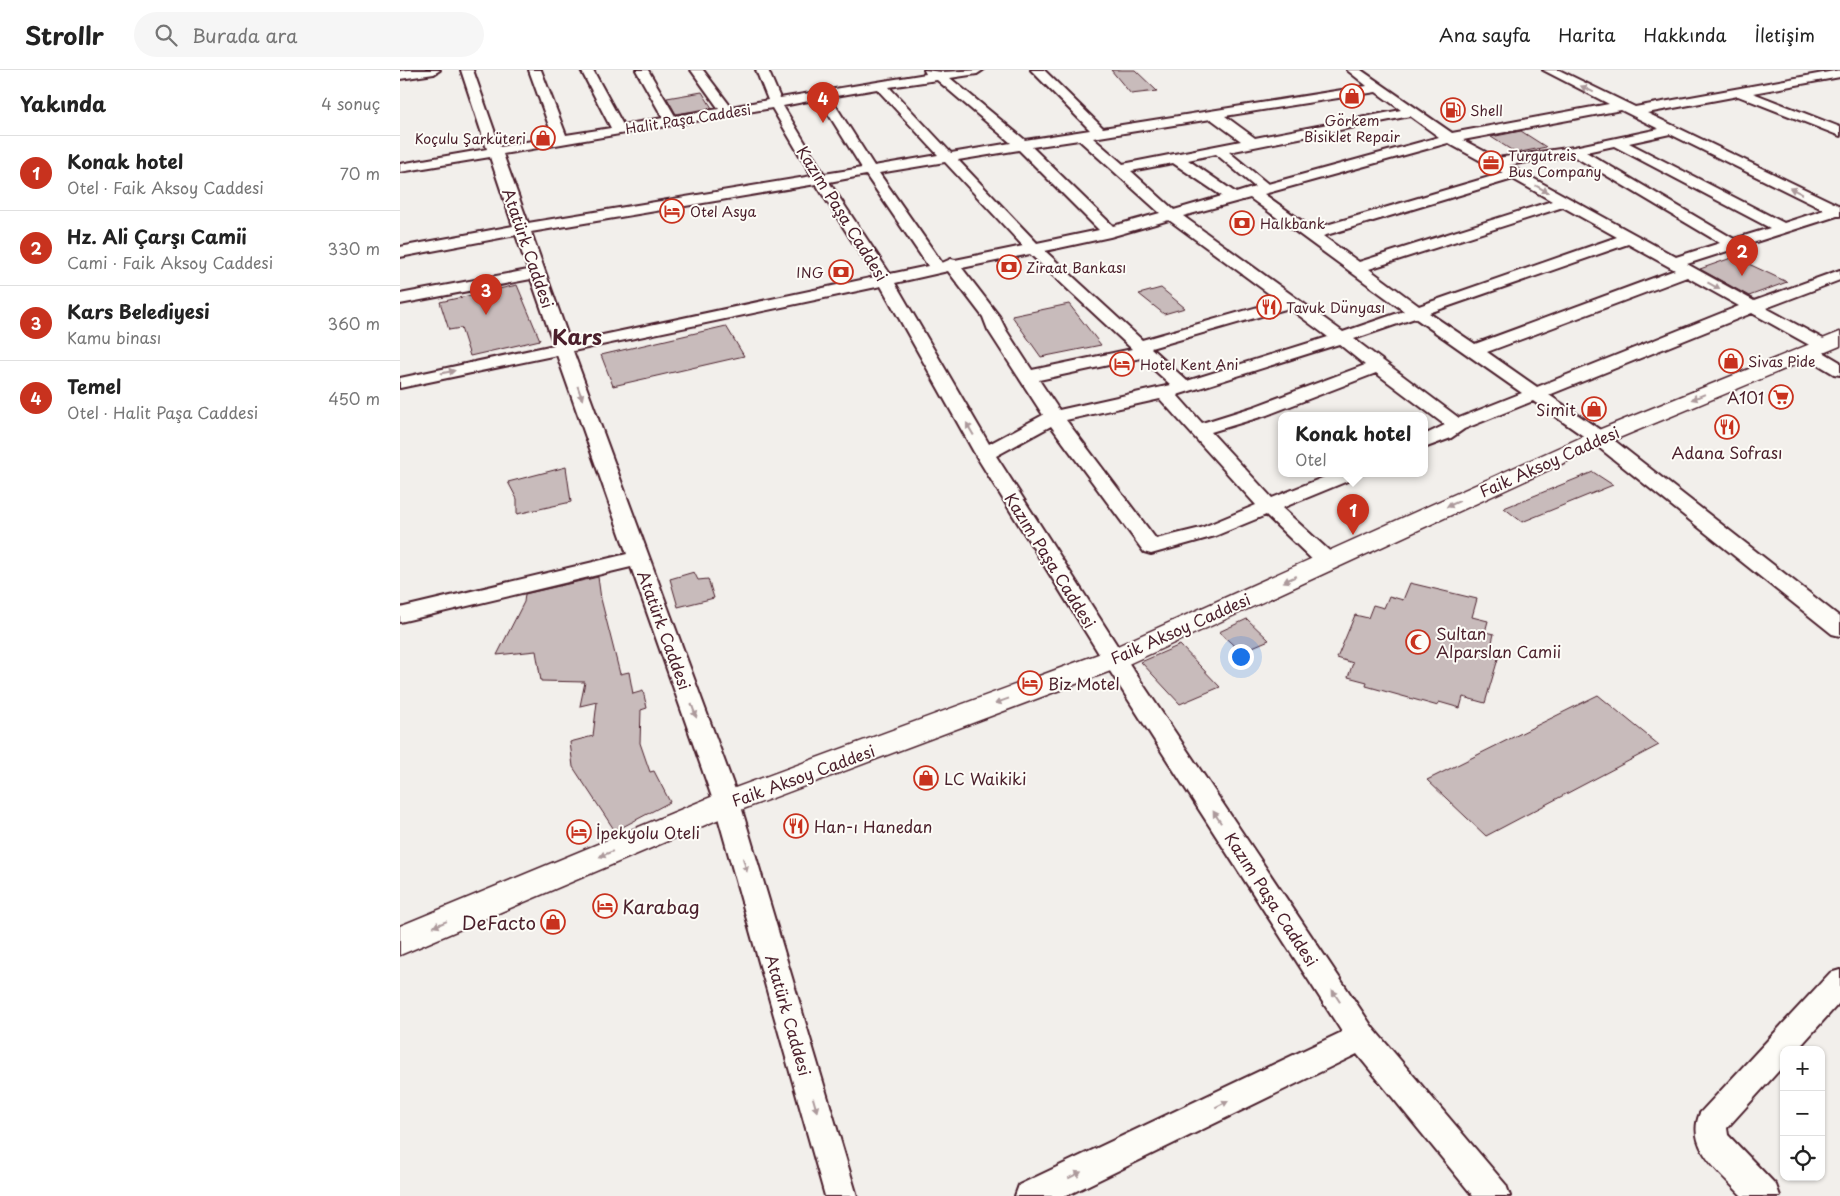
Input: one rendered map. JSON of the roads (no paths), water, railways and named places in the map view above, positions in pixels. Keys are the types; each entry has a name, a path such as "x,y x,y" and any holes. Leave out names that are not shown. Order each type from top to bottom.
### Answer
{"main road":[{"name":"Faik Aksoy Caddesi","path":"400,941 727,803 1114,659 1599,438 1824,345"}],"street":[{"path":"400,75 434,70"},
{"name":"Atatürk Caddesi","path":"467,70 563,347 727,803 841,1196"},
{"path":"535,70 561,140"},
{"path":"587,70 619,130"},
{"path":"642,70 672,122"},
{"path":"697,70 728,112"},
{"name":"Kazım Paşa Caddesi","path":"762,70 776,104 821,180 886,281 985,454 1114,659 1362,1037 1494,1196"},
{"name":"Halit Paşa Caddesi","path":"400,168 823,96 880,85 932,72 977,70"},
{"path":"1037,70 1100,132"},
{"path":"1353,70 1411,112 1445,140 1495,163 1752,307 1824,345 1840,370"},
{"path":"1549,70 1839,211"},
{"path":"1787,70 1832,88"},
{"path":"932,72 1022,145 1110,232"},
{"path":"400,382 886,281 944,266 1110,232 1234,198 1258,188 1445,140 1740,92 1840,73"},
{"path":"880,85 1033,248 1184,388"},
{"path":"400,252 522,229 1022,145 1377,88"},
{"path":"1740,92 1840,132"},
{"path":"823,96 873,171 895,210 991,316 997,330 1054,417 1151,547 1208,532 1341,477"},
{"path":"1120,170 1411,112"},
{"path":"1213,114 1254,144"},
{"path":"1495,163 1574,151 1672,130"},
{"path":"1082,135 1171,215 1457,425"},
{"path":"1616,142 1784,229"},
{"path":"1220,150 1258,188 1311,235 1417,312 1599,438 1840,628"},
{"path":"1574,151 1734,245"},
{"path":"1177,159 1234,198"},
{"path":"1311,235 1515,174"},
{"path":"1357,268 1565,202"},
{"path":"1474,351 1734,245 1839,211"},
{"path":"985,454 1054,417 1184,388 1341,338 1630,238"},
{"path":"400,299 538,273"},
{"path":"1428,440 1444,434 1457,425 1752,307 1840,275"},
{"path":"1027,377 1142,349 1292,302"},
{"path":"1199,430 1260,411 1378,366"},
{"path":"1164,392 1269,506 1328,562"},
{"path":"400,615 639,558"},
{"path":"1764,1196 1713,1142 1710,1123 1840,982"},
{"path":"1031,1196 1362,1037"}],"place":[{"name":"Görkem Bisiklet Repair","path":"1352,96"},
{"name":"Shell","path":"1453,110"},
{"name":"Temel","path":"823,123"},
{"name":"Koçulu Şarküteri","path":"543,138"},
{"name":"Turgutreis Bus Company","path":"1491,163"},
{"name":"Otel Asya","path":"672,211"},
{"name":"Halkbank","path":"1242,223"},
{"name":"Ziraat Bankası","path":"1009,267"},
{"name":"ING","path":"841,272"},
{"name":"Hz. Ali Çarşı Camii","path":"1742,276"},
{"name":"Tavuk Dünyası","path":"1269,307"},
{"name":"Kars Belediyesi","path":"486,315"},
{"name":"Sivas Pide","path":"1731,361"},
{"name":"Hotel Kent Ani","path":"1122,364"},
{"name":"A101","path":"1781,397"},
{"name":"Simit","path":"1594,409"},
{"name":"Adana Sofrası","path":"1727,427"},
{"name":"Konak hotel","path":"1353,535"},
{"name":"Sultan Alparslan Camii","path":"1418,642"},
{"name":"Biz Motel","path":"1030,683"},
{"name":"LC Waikiki","path":"926,778"},
{"name":"Han-ı Hanedan","path":"796,826"},
{"name":"İpekyolu Oteli","path":"579,832"},
{"name":"Karabag","path":"605,906"},
{"name":"DeFacto","path":"553,922"}],"district":[{"name":"Kars","path":"577,336"}]}
